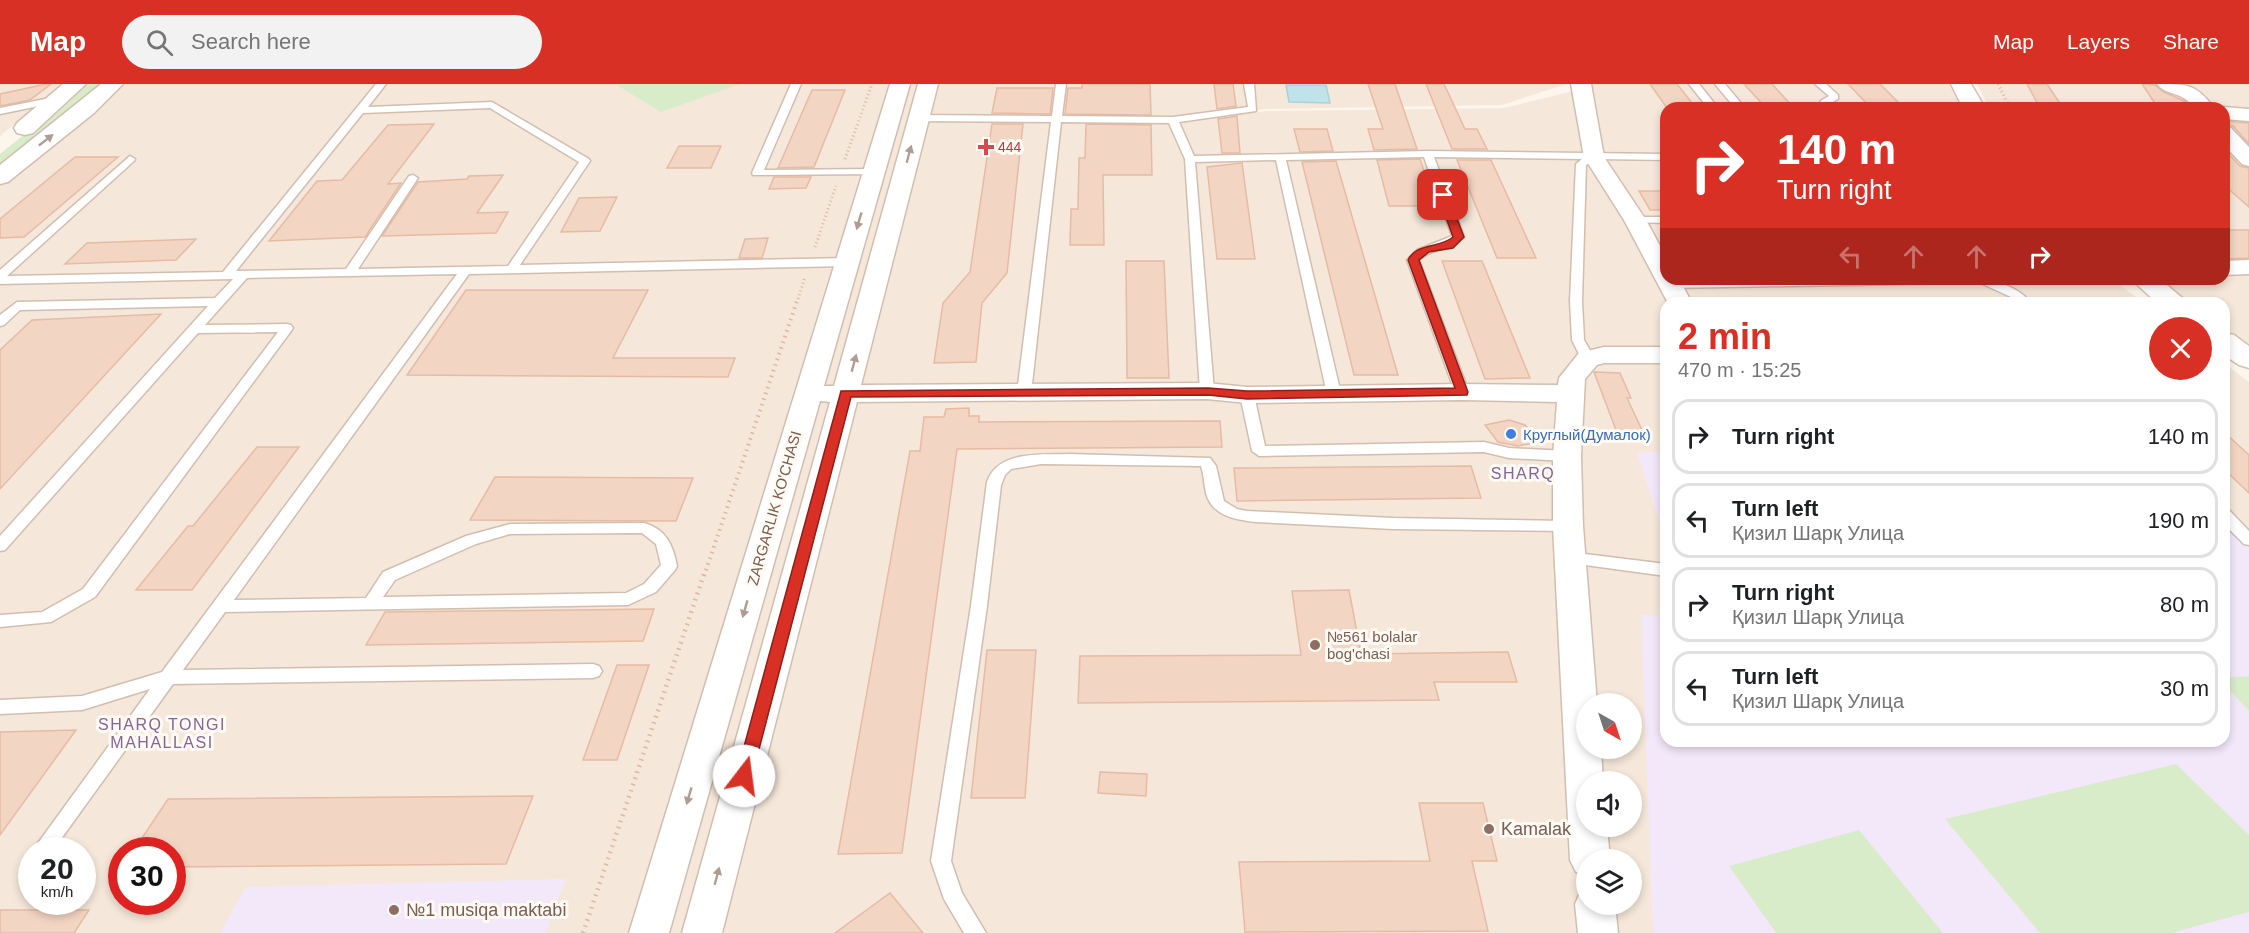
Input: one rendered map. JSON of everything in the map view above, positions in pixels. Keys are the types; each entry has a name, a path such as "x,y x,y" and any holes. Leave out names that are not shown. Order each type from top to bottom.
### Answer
{"street":[{"path":"0,177 113,84"},
{"name":"ZARGARLIK KO'CHASI","path":"702,933 846,394 904,117 900,84"},
{"name":"ZARGARLIK KO'CHASI","path":"649,933 873,172 904,117 928,84"},
{"path":"1581,84 1594,157 1635,220 1660,266"},
{"path":"1961,84 1971,102"},
{"path":"1977,84 1986,102"},
{"path":"2166,84 2194,94 2200,102"},
{"path":"8,141 68,92"},
{"path":"2230,113 2249,115"},
{"path":"2230,139 2249,160"},
{"path":"2230,267 2249,267"},
{"path":"2132,285 2146,297"},
{"path":"2152,285 2166,297"},
{"path":"2230,345 2249,358"},
{"path":"1589,849 1569,558 1567,456 1572,378 1588,359 1604,355 1660,355"},
{"path":"2230,361 2249,375"},
{"path":"808,394 1208,391 1247,395 1462,392 1572,394"},
{"path":"1596,915 1598,933"}],"lane":[{"path":"227,275 381,84"},
{"path":"796,84 757,173 873,172"},
{"path":"1024,393 1061,84"},
{"path":"904,117 1173,120 1253,110 1249,84"},
{"path":"1694,84 1708,102"},
{"path":"1720,84 1735,102"},
{"path":"1820,84 1835,97 1825,102"},
{"path":"0,111 68,92"},
{"path":"360,110 492,105 585,161 512,269"},
{"path":"1173,120 1190,159 1208,391"},
{"path":"1190,159 1428,153 1660,157"},
{"path":"1428,153 1458,237 1449,246 1426,249 1416,255 1413,260 1462,392"},
{"path":"1280,156 1334,394"},
{"path":"1588,359 1578,340 1576,301 1581,164 1594,157"},
{"path":"0,278 130,159"},
{"path":"350,273 412,178"},
{"path":"1635,220 1660,220"},
{"path":"0,278 847,262"},
{"path":"51,837 466,270"},
{"path":"0,546 243,275"},
{"path":"1671,286 1712,285"},
{"path":"1993,285 2019,297"},
{"path":"0,322 17,306 219,302"},
{"path":"0,621 45,618 89,593 287,328 194,329"},
{"path":"1247,395 1259,451 1484,447 1509,453 1567,456"},
{"path":"976,933 965,920 949,891 941,861 979,606 994,485 995,479 1006,466 1035,460 1206,461 1210,467 1214,498 1224,509 1243,514 1317,520 1479,526 1568,526"},
{"path":"2230,520 2249,540"},
{"path":"221,606 628,599 650,588 669,566 666,547 658,534 644,528 510,529 471,540 389,576 371,603"},
{"path":"1569,558 1660,569"},
{"path":"0,707 82,703 168,677 593,671"}],"path":[{"path":"584,933 872,84"},
{"path":"1998,84 2007,102"}],"shaded area":[{"path":"0,84 63,84 0,136"},
{"path":"113,84 1566,84 1502,105 1267,109 1181,119 920,113 924,121 1179,121 1267,111 1504,108 1573,91 1585,160 1660,162 1660,285 2120,285 2136,297 1660,297 1660,747 2230,747 2230,368 2249,382 2249,933 0,933 0,177"},
{"path":"1582,84 1949,84 1958,102 1660,102 1660,158 1597,157"},
{"path":"1977,84 2249,84 2249,359 2230,345 2230,297 2166,297 2152,285 2230,285 2230,102 1986,102"},
{"path":"1660,451 1660,523 1637,453"},
{"path":"2230,521 2249,540 2249,933 1653,933 1641,615 1660,616 1660,747 2230,747"},
{"name":"№1 musiqa maktabi","path":"566,879 546,933 220,933 246,887"}],"green space":[{"path":"87,84 104,84 0,168 0,154"},
{"path":"615,84 740,84 661,112"},
{"path":"2249,676 2249,711 2230,690 2230,678"},
{"path":"2176,764 2249,835 2249,912 2171,933 2040,933 1945,819"},
{"path":"1859,830 1943,933 1776,933 1729,866"}],"water":[{"path":"1286,85 1326,85 1330,103 1289,102"}],"building":[{"path":"51,84 30,100 0,106 0,94"},
{"path":"1082,84 1150,84 1151,115 1065,114 1068,88 1082,88"},
{"path":"1214,84 1233,84 1236,106 1217,109"},
{"path":"1368,84 1395,84 1417,149 1374,150 1368,129 1383,129"},
{"path":"1426,84 1444,84 1465,129 1477,129 1487,149 1452,149"},
{"path":"1650,84 1677,84 1691,102 1663,102"},
{"path":"1744,84 1772,84 1788,102 1760,102"},
{"path":"1848,84 1880,84 1898,102 1865,102"},
{"path":"2027,84 2047,84 2059,102 2037,102"},
{"path":"2142,84 2155,85 2185,102 2154,102"},
{"path":"997,88 1053,88 1050,114 992,113"},
{"path":"812,90 845,90 814,167 778,168"},
{"path":"1237,116 1240,153 1222,153 1218,119"},
{"path":"2230,121 2249,123 2249,144 2230,125"},
{"path":"434,124 388,184 401,183 365,237 269,241 317,181 342,180 388,125"},
{"path":"992,124 1023,124 1007,273 982,303 976,362 934,363 943,303 970,272"},
{"path":"1086,124 1151,125 1152,175 1103,175 1104,245 1070,245 1071,209 1078,209 1079,158 1085,158"},
{"path":"1294,129 1327,129 1333,151 1300,152"},
{"path":"679,146 721,146 711,168 667,168"},
{"path":"2230,155 2240,166 2249,168 2249,207 2230,190"},
{"path":"75,157 118,157 24,237 0,238 0,219"},
{"path":"1420,159 1436,206 1389,206 1377,160"},
{"path":"1457,160 1491,160 1536,258 1497,258"},
{"path":"1336,161 1398,375 1354,375 1302,162"},
{"path":"1242,163 1255,259 1217,259 1207,167"},
{"path":"503,175 477,213 508,212 496,233 382,236 418,182"},
{"path":"774,177 811,177 806,188 769,189"},
{"path":"1639,191 1660,191 1660,210 1650,210"},
{"path":"617,197 600,231 561,232 579,198"},
{"path":"2230,230 2249,230 2249,258 2230,259"},
{"path":"768,238 762,258 739,258 745,239"},
{"path":"196,239 176,260 65,264 87,243"},
{"path":"1126,261 1164,261 1169,378 1127,378"},
{"path":"1442,261 1482,261 1530,378 1485,379"},
{"path":"466,290 648,290 613,358 735,358 728,377 407,375"},
{"path":"161,314 0,489 0,350 32,320"},
{"path":"1594,372 1620,373 1631,398 1627,398 1642,430 1616,430"},
{"path":"969,408 969,416 979,416 979,422 1220,421 1222,447 957,449 902,853 838,854 910,451 920,451 924,417 944,417 946,409"},
{"path":"1509,420 1525,425 1539,442 1518,446 1498,442 1485,425"},
{"path":"2230,438 2249,455 2249,493 2230,475"},
{"path":"257,447 299,447 192,590 136,590 188,526 193,526"},
{"path":"1471,466 1481,498 1237,501 1234,468"},
{"path":"495,477 693,478 676,521 470,520"},
{"name":"№561 bolalar bog'chasi","path":"1349,590 1361,654 1508,652 1517,682 1434,682 1439,700 1078,703 1080,656 1301,655 1292,591"},
{"path":"654,609 643,641 366,645 385,612"},
{"path":"987,650 1036,650 1025,798 971,798"},
{"path":"617,665 649,665 617,760 583,760"},
{"path":"76,730 0,835 0,732"},
{"path":"1100,772 1147,774 1146,796 1098,793"},
{"path":"533,796 506,864 186,867 186,837 143,837 168,799"},
{"path":"1419,803 1483,803 1497,861 1472,861 1488,931 1245,932 1239,862 1430,861"},
{"path":"890,893 923,933 835,933"},
{"path":"0,910 18,910 18,915 86,915 74,933 0,933"}],"place":[{"name":"444","path":"986,147"},
{"name":"Круглый(Думалок)","path":"1511,434"},
{"name":"№561 bolalar bog'chasi","path":"1315,645"},
{"name":"Kamalak","path":"1489,829"},
{"name":"№1 musiqa maktabi","path":"394,910"}],"district":[{"name":"SHARQ","path":"1523,473"},
{"name":"SHARQ TONGI MAHALLASI","path":"162,733"}],"route":[{"path":"744,776 846,394 1208,391 1247,395 1462,392 1413,260 1416,255 1426,249 1449,246 1458,237 1443,195"}]}
